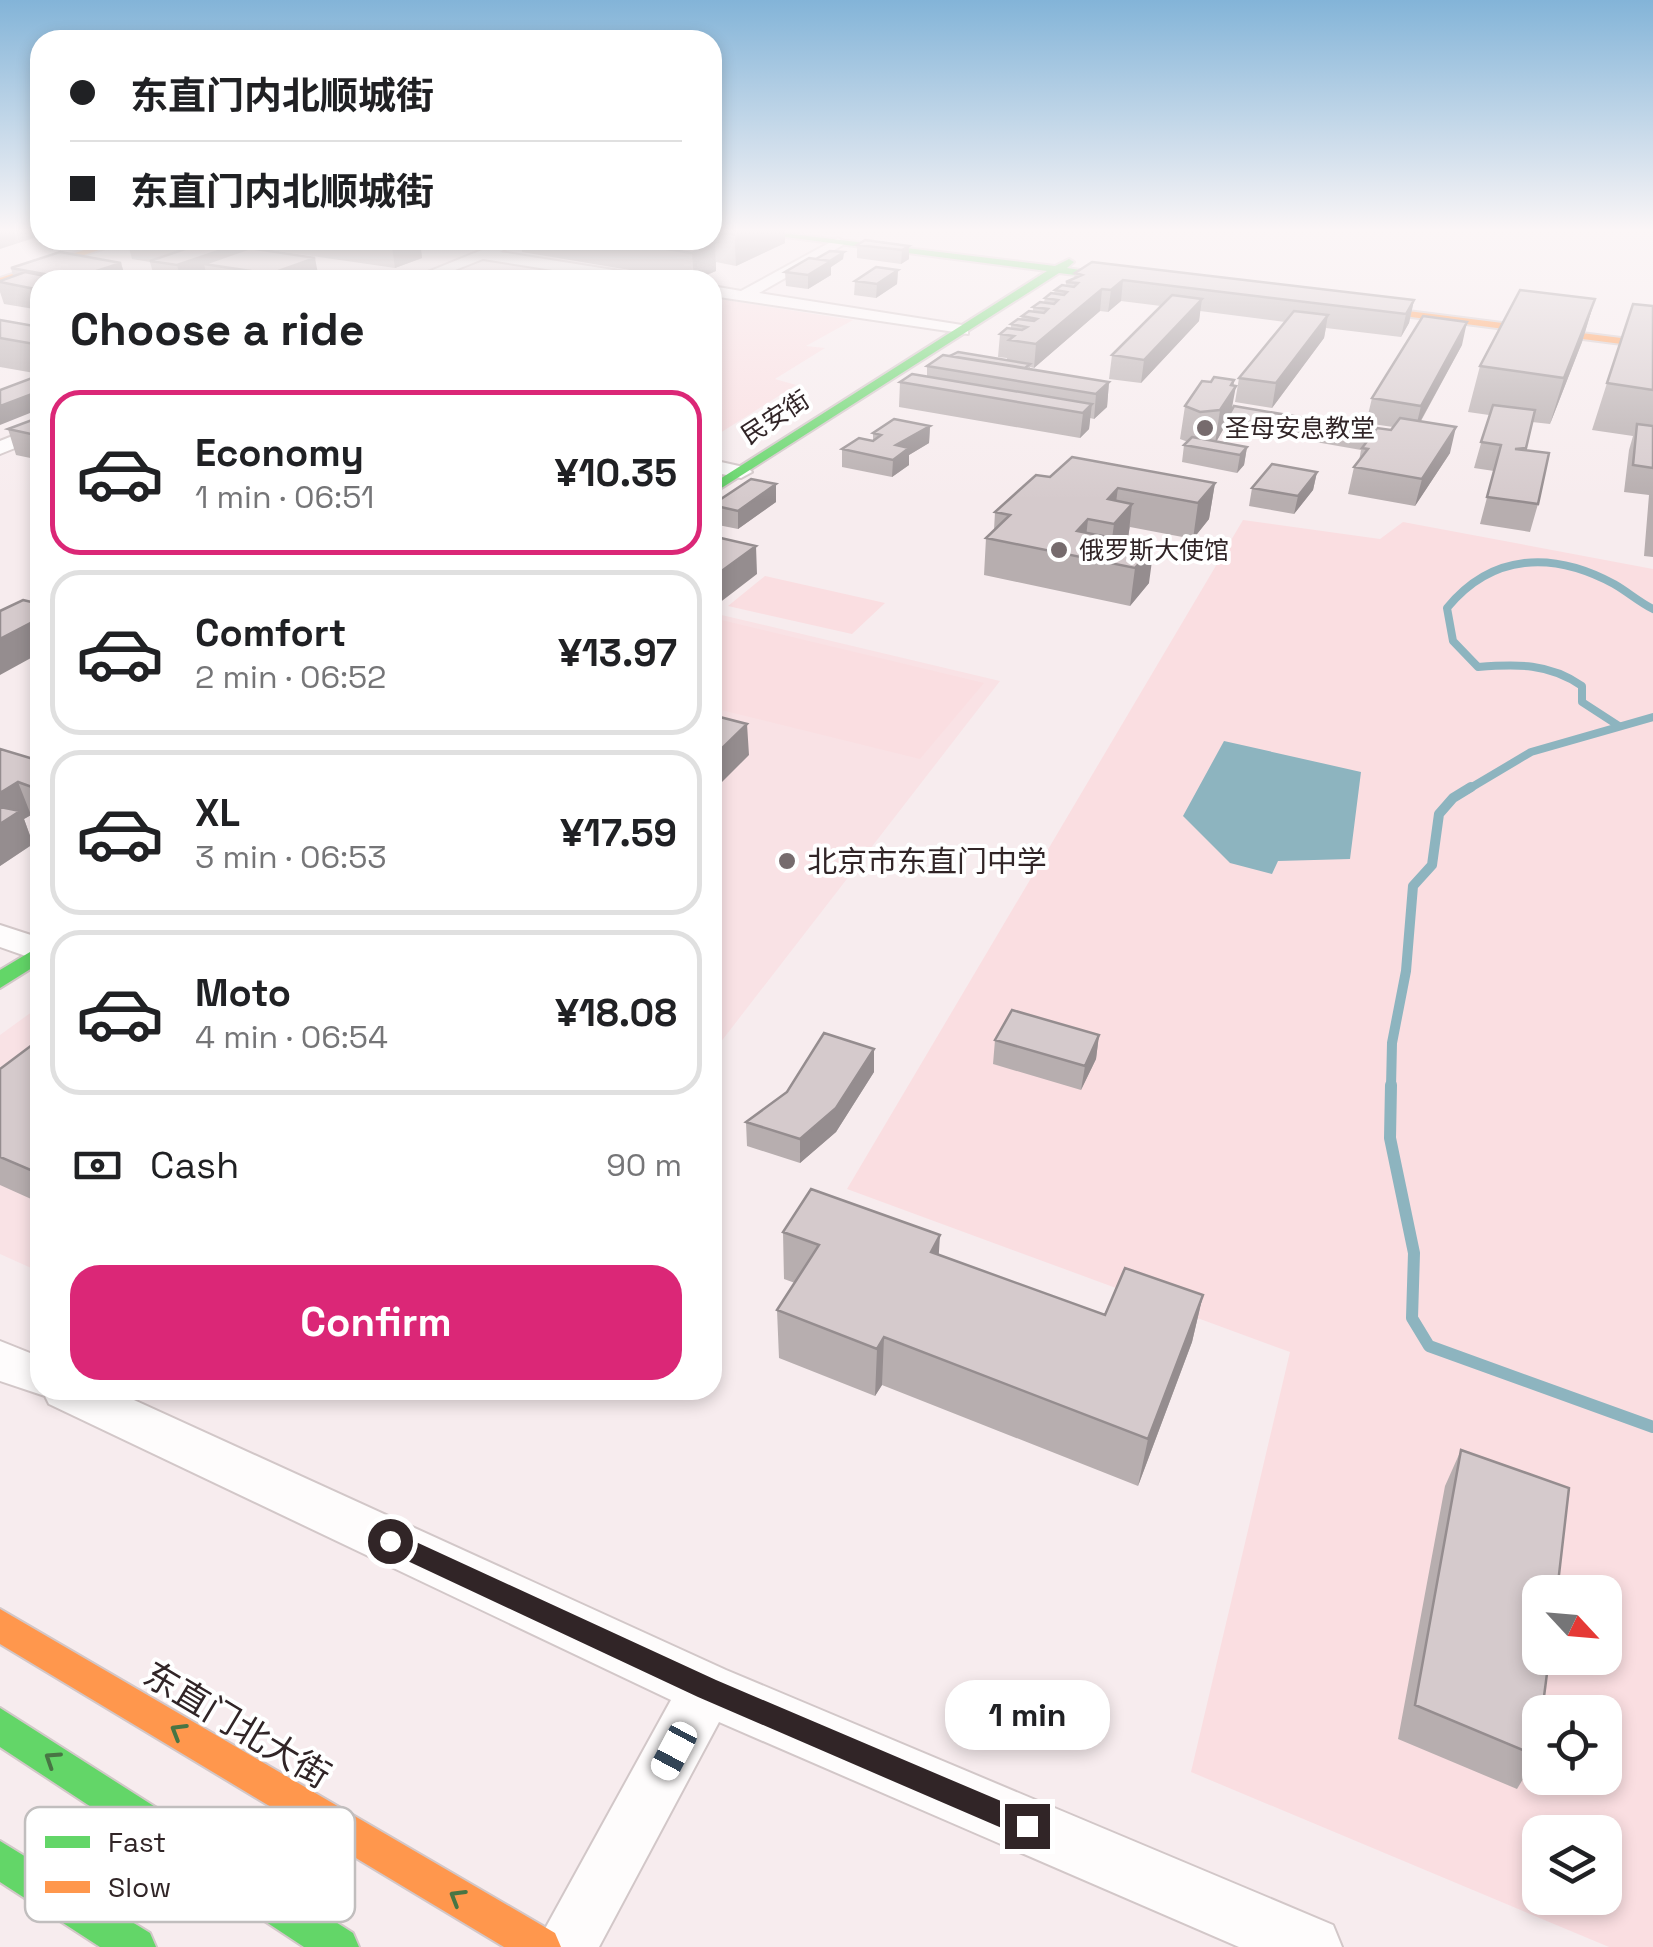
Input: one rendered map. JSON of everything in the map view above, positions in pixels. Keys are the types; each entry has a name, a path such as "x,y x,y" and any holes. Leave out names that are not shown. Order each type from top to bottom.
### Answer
{"main road":[{"name":"民安街","path":"722,484 980,319"},
{"path":"1467,319 1653,345"},
{"path":"1496,319 1653,337"},
{"path":"0,981 30,958"},
{"name":"东直门北大街","path":"0,1625 305,1807"},
{"path":"0,1726 124,1807"},
{"name":"东直门北大街","path":"355,1837 540,1947"},
{"path":"0,1860 25,1876"},
{"path":"97,1922 136,1947"},
{"path":"301,1922 339,1947"}],"street":[{"path":"890,319 962,330"},
{"path":"0,448 30,435"},
{"path":"722,468 741,472"},
{"path":"0,935 30,947"},
{"path":"0,1360 30,1374"},
{"path":"87,1400 707,1688 1310,1947"},
{"path":"566,1947 707,1688"}],"shaded area":[{"path":"722,319 853,320 806,346 825,348 775,379 796,385 722,432"},
{"path":"1243,520 1380,539 1403,522 1653,569 1653,1947 1609,1947 1533,1915 1622,1915 1622,1815 1522,1815 1522,1911 1191,1772 1290,1352 847,1189"},
{"path":"765,576 885,603 852,634 728,606"},
{"name":"北京市东直门中学","path":"722,615 1000,681 722,1040"},
{"path":"722,620 984,683 920,759 722,710"},
{"path":"30,1013 30,1268 0,1254 0,1035"}],"water":[{"path":"1224,741 1361,772 1350,859 1278,861 1272,874 1230,863 1183,816"}],"building":[{"path":"1018,319 1066,319 1036,344 1009,340 1014,336 1000,334 1007,328 1027,327 1011,324"},
{"path":"1148,319 1183,319 1144,360 1112,355"},
{"path":"1288,319 1325,319 1276,383 1239,378"},
{"path":"1421,319 1467,322 1421,406 1372,398"},
{"path":"1505,319 1587,319 1564,378 1480,366"},
{"path":"1628,319 1653,319 1653,390 1607,383"},
{"path":"0,320 30,325 30,343 0,338"},
{"path":"958,352 1030,364 1025,368 950,356"},
{"path":"943,355 1109,382 1096,394 927,366"},
{"path":"912,374 1092,404 1083,413 900,382"},
{"path":"1214,377 1234,380 1231,385 1236,386 1220,410 1200,412 1185,406 1202,381 1211,382"},
{"path":"30,379 30,395 0,406 0,390"},
{"path":"1493,405 1535,410 1526,448 1515,449 1549,453 1538,504 1487,497 1501,445 1481,442"},
{"path":"1234,406 1375,430 1366,442 1227,418"},
{"path":"1400,418 1456,427 1422,479 1354,467 1377,428 1391,430"},
{"path":"894,419 930,426 896,445 909,448 893,460 842,449 859,438 873,441 881,435 873,433"},
{"path":"30,421 30,434 8,429"},
{"path":"1637,424 1653,426 1653,468 1633,465"},
{"path":"1192,437 1247,447 1240,455 1184,445"},
{"path":"1072,457 1215,483 1198,503 1118,488 1108,499 1132,504 1114,524 1088,519 1077,531 1154,546 1135,568 986,538 1010,515 995,512 1036,475 1050,477"},
{"path":"1272,464 1317,472 1298,496 1252,488"},
{"path":"751,479 776,484 738,511 722,507 722,498"},
{"path":"722,538 756,546 722,571"},
{"path":"23,600 30,602 30,623 0,639 0,611"},
{"path":"722,718 747,724 722,748"},
{"path":"0,749 30,758 30,786 18,782 0,793"},
{"path":"0,807 20,811 0,824"},
{"path":"1012,1010 1099,1035 1085,1066 995,1040"},
{"path":"824,1033 874,1049 836,1108 800,1139 746,1122 787,1092"},
{"path":"30,1046 30,1170 0,1157 0,1069"},
{"path":"811,1189 940,1235 931,1252 1105,1315 1125,1268 1203,1295 1148,1439 884,1337 877,1349 777,1310 819,1245 783,1232"},
{"path":"1461,1450 1569,1488 1559,1575 1522,1575 1522,1675 1547,1675 1544,1695 1522,1695 1522,1750 1415,1705"}],"waterway":[{"path":"1619,726 1582,702 1582,686 1570,678 1545,669 1478,667 1453,641 1447,608 1484,576 1525,563 1546,563 1591,573 1653,609"},
{"path":"1467,790 1531,752 1653,717"},
{"path":"1391,1087 1392,1043 1406,971 1413,886 1432,865 1439,814 1453,798 1471,787"},
{"path":"1391,1085 1390,1138 1414,1253 1412,1318 1429,1346 1653,1427"}],"traffic: fast":[{"path":"722,484 980,319"},
{"path":"0,981 30,960"},
{"path":"0,1726 124,1807"},
{"path":"0,1860 25,1876"},
{"path":"97,1922 136,1947"},
{"path":"301,1922 339,1947"}],"traffic: slow":[{"path":"1447,319 1653,345"},
{"path":"0,1625 306,1807"},
{"path":"355,1836 541,1947"}],"place":[{"name":"圣母安息教堂","path":"1205,428"},
{"name":"俄罗斯大使馆","path":"1059,550"},
{"name":"北京市东直门中学","path":"787,861"}],"route":[{"path":"390,1541 707,1688 1027,1826"}]}
